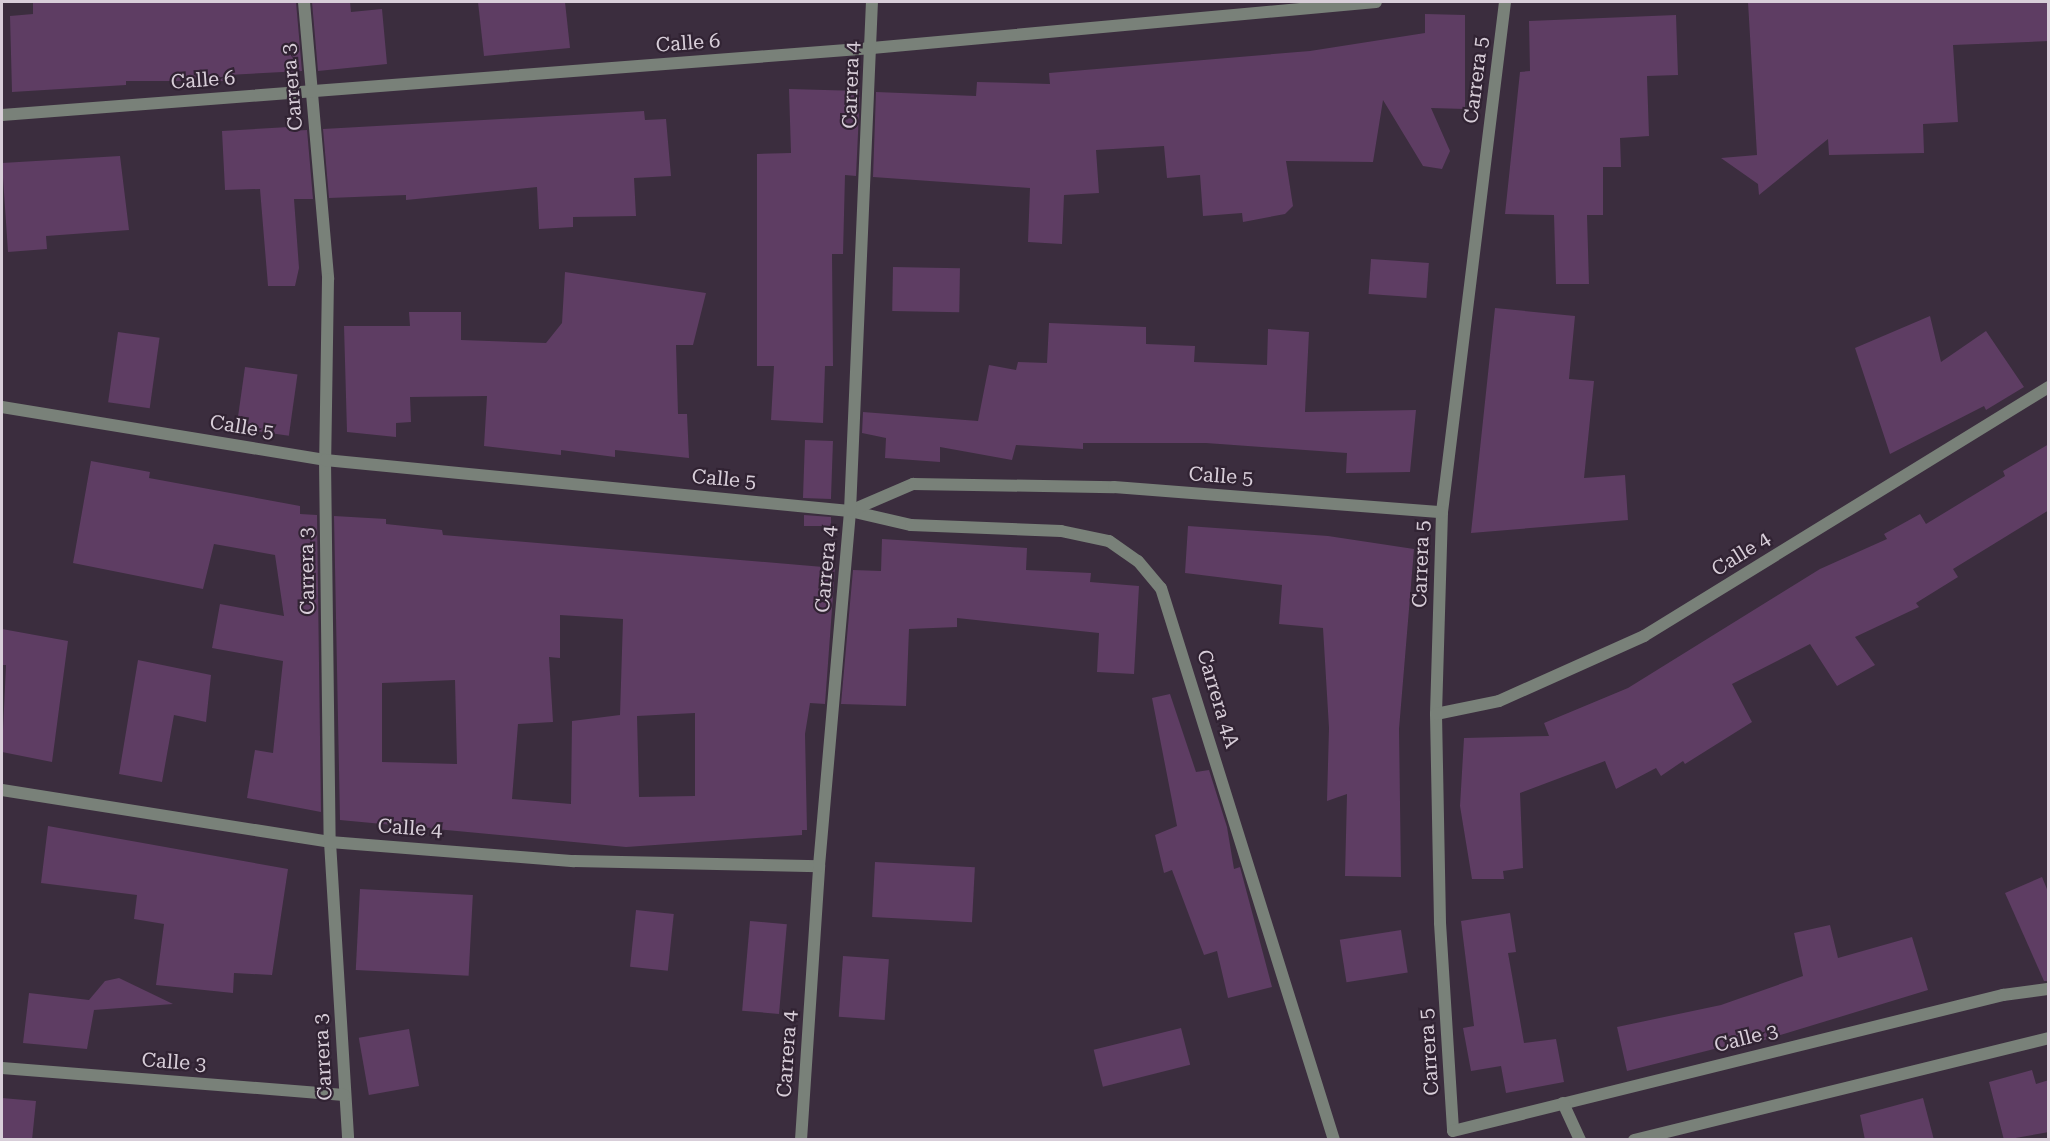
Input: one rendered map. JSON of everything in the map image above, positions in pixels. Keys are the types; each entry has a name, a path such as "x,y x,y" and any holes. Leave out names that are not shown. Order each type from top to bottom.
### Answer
{"street":[{"name":"Carrera 3","path":"304,2 328,279 325,460 330,842 348,1140"},
{"name":"Carrera 4","path":"801,1140 819,866 850,511 872,48 872,2"},
{"name":"Calle 6","path":"2,115 872,48 1376,2"},
{"name":"Carrera 5","path":"1453,1131 1440,923 1436,714 1442,512 1505,2"},
{"name":"Calle 4","path":"1436,714 1498,701 1644,636 2049,387"},
{"name":"Calle 5","path":"2,407 325,460 850,511 913,484 1114,487 1442,512"},
{"name":"Carrera 4A","path":"850,511 911,525 1060,531 1109,542 1138,561 1161,588 1334,1140"},
{"name":"Calle 4","path":"2,790 330,842 574,861 819,866"},
{"name":"Calle 3","path":"1453,1131 1991,998 2049,989"},
{"path":"1634,1140 2049,1038"},
{"name":"Calle 3","path":"2,1068 344,1095"},
{"path":"1563,1103 1580,1140"}],"building":[{"path":"33,2 296,2 302,71 227,75 227,81 126,81 126,85 12,92 10,16 33,14"},
{"path":"312,2 350,2 351,12 382,9 387,64 318,71"},
{"path":"478,2 565,2 570,48 484,56"},
{"path":"1748,2 2049,2 2049,41 1953,45 1958,122 1923,124 1924,153 1829,155 1828,139 1759,195 1758,184 1721,158 1757,155"},
{"path":"1425,14 1465,15 1465,109 1431,108 1450,151 1442,169 1423,166 1383,100 1373,162 1286,161 1293,206 1285,214 1243,222 1242,213 1203,216 1200,175 1167,178 1164,146 1096,150 1099,193 1064,195 1062,244 1028,242 1030,188 873,177 876,92 976,96 977,82 1050,84 1049,73 1310,51 1425,33"},
{"path":"1676,15 1678,75 1647,76 1649,136 1620,138 1621,167 1603,167 1603,215 1587,215 1589,284 1556,284 1554,215 1505,214 1520,72 1530,71 1529,21"},
{"path":"789,89 860,91 856,176 845,175 843,254 832,254 833,366 825,366 823,423 771,420 774,366 757,366 757,154 791,153"},
{"path":"644,111 645,120 666,119 671,176 634,178 636,216 573,217 573,227 539,229 537,187 406,200 406,195 329,198 323,129"},
{"path":"289,127 289,131 307,130 313,199 294,199 299,268 295,286 268,286 260,189 225,190 222,131"},
{"path":"120,156 129,230 46,236 47,249 8,252 2,163"},
{"path":"1371,259 1429,263 1426,298 1369,294"},
{"path":"893,267 960,268 959,312 892,311"},
{"path":"565,272 706,293 693,345 676,345 678,414 687,414 689,458 615,450 615,457 561,450 561,455 484,446 487,396 410,397 411,422 396,423 396,437 347,432 344,326 410,326 409,312 461,312 461,340 546,343 562,323"},
{"path":"1495,308 1575,316 1569,379 1594,381 1584,478 1625,475 1628,520 1471,533"},
{"path":"1930,316 1941,362 1986,331 2024,387 1986,410 1984,406 1890,454 1855,348"},
{"path":"1049,323 1146,327 1146,344 1195,346 1194,362 1267,365 1268,329 1309,332 1305,412 1416,410 1410,472 1346,473 1347,453 1206,443 1083,443 1083,449 1016,445 1012,460 940,447 940,462 885,458 886,438 862,433 863,412 978,421 989,365 1016,370 1018,362 1047,363"},
{"path":"118,332 160,338 150,408 108,402"},
{"path":"245,367 297,374 289,436 236,428"},
{"path":"805,440 833,441 831,499 803,498"},
{"path":"2049,444 2049,510 1953,569 1958,577 1916,603 1919,607 1855,637 1875,665 1837,686 1810,644 1732,684 1752,722 1685,764 1683,761 1661,776 1656,768 1616,789 1605,761 1520,793 1523,868 1503,871 1504,879 1472,879 1460,806 1464,738 1549,736 1544,723 1628,688 1820,569 1887,539 1884,534 1920,514 1926,524 2005,476 2003,471"},
{"path":"91,461 150,472 149,478 300,506 300,514 317,515 321,812 247,798 255,750 273,753 283,661 212,648 220,604 284,616 275,555 214,544 203,589 73,563"},
{"path":"804,515 831,517 831,526 804,526"},
{"path":"334,516 386,519 386,524 442,530 443,535 835,568 825,704 810,703 805,734 807,830 802,830 802,835 626,847 340,820","holes":["560,615 623,619 620,715 572,721 571,804 512,799 518,724 553,722 549,657 560,658","455,680 457,764 382,762 382,683","695,713 695,796 639,797 637,716"]},
{"path":"1188,526 1328,536 1414,549 1399,729 1401,877 1345,876 1347,794 1327,801 1329,728 1323,628 1279,624 1282,585 1185,573"},
{"path":"882,539 1027,548 1026,570 1091,573 1090,582 1139,586 1134,674 1097,672 1099,633 957,618 957,627 909,629 906,706 841,704 853,570 881,571"},
{"path":"2,629 68,641 52,762 2,752 6,665 2,665"},
{"path":"138,660 211,675 206,722 174,715 162,782 119,774"},
{"path":"1170,694 1196,772 1209,770 1227,827 1234,869 1240,867 1272,987 1228,998 1217,951 1204,955 1172,870 1164,873 1155,835 1177,826 1152,698"},
{"path":"48,826 288,869 272,975 234,973 233,993 156,985 164,924 134,919 137,895 41,883"},
{"path":"875,862 975,867 972,922 872,917"},
{"path":"2042,877 2049,894 2049,981 2044,981 2005,893"},
{"path":"360,889 473,895 469,976 356,970"},
{"path":"636,910 674,914 668,971 630,967"},
{"path":"1510,913 1516,952 1508,953 1524,1043 1556,1039 1564,1082 1506,1093 1501,1066 1471,1071 1463,1028 1474,1026 1461,921"},
{"path":"750,921 787,924 779,1014 742,1011"},
{"path":"1830,925 1838,958 1912,937 1928,990 1735,1049 1734,1044 1627,1071 1617,1027 1721,1005 1803,976 1794,933"},
{"path":"1401,930 1408,972 1346,982 1340,940"},
{"path":"843,956 889,959 885,1020 839,1017"},
{"path":"119,978 173,1004 94,1010 87,1049 23,1043 29,993 89,1000 105,981"},
{"path":"1181,1028 1190,1065 1103,1087 1094,1050"},
{"path":"409,1029 419,1086 369,1095 359,1038"},
{"path":"2032,1070 2036,1084 2049,1080 2049,1132 2004,1140 1989,1082"},
{"path":"2,1098 36,1101 32,1140 2,1140"},
{"path":"1923,1098 1934,1140 1865,1140 1860,1115"}]}
